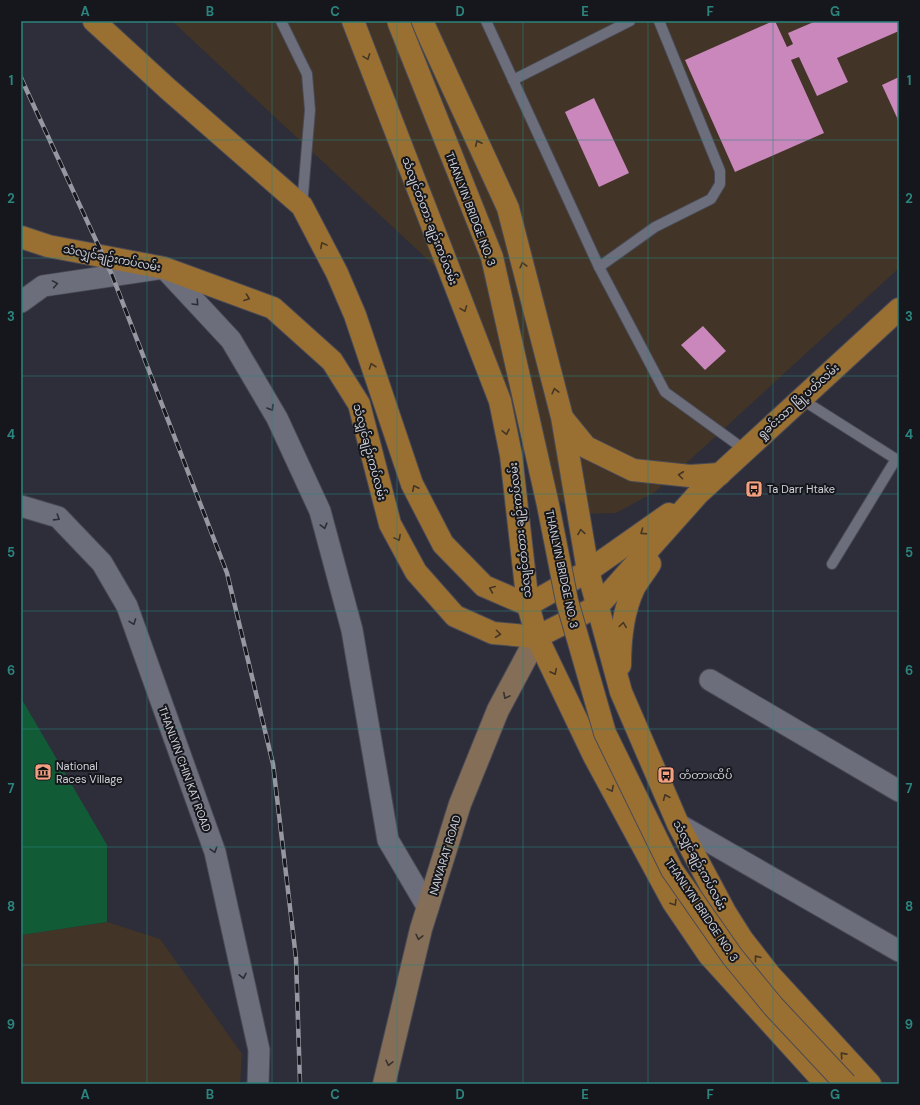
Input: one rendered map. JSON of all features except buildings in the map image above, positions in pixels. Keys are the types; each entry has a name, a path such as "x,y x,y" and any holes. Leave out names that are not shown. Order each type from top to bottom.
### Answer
{"main road":[{"name":"သံလျင်တံတား ချဉ်းကပ်လမ်း","path":"94,21 168,89 302,206 337,272 355,315 412,484 443,544 484,586 528,605 511,455 500,401 353,21"},
{"name":"THANLYIN BRIDGE NO. 3","path":"398,21 492,257 548,505 567,601 604,733 672,870 732,956 758,987 846,1084"},
{"path":"422,21 508,208 562,417 588,570 528,605 537,637 594,756 673,902 709,955 826,1084"},
{"name":"သံလျှင်ချဉ်းကပ်လမ်း","path":"21,237 48,246 164,268 273,308 332,361 359,404 390,524 416,572 455,616 493,634 537,637"},
{"name":"ရှုခင်းသာ မြို့ပတ်လမ်း","path":"598,606 698,494 899,309"},
{"path":"562,417 586,447 633,470 690,476 720,474"},
{"path":"621,692 620,649 625,613 634,587 698,494"},
{"name":"ရှုခင်းသာ မြို့ပတ်လမ်း","path":"588,570 698,494"},
{"name":"သံလျှင်ချဉ်းကပ်လမ်း","path":"588,570 621,692 678,824 725,912 742,939 770,975 870,1084"},
{"path":"537,637 598,606"},
{"name":"NAWARAT ROAD","path":"384,1084 421,929 460,804 498,710 537,637"}],"street":[{"path":"21,302 43,286 164,268 231,340 277,418 320,510 352,630 388,840 428,908"},
{"name":"THANLYIN CHIN KAT ROAD","path":"21,506 58,517 102,563 127,606 215,852 259,1050 258,1084"},
{"path":"710,680 899,791"},
{"path":"678,824 899,951"}],"lane":[{"path":"281,21 307,74 310,110 302,206"},
{"path":"486,21 599,267 665,392 745,450"},
{"path":"513,80 630,21"},
{"path":"599,267 655,227 711,199 720,184 720,171 659,21"},
{"path":"800,399 897,460 832,564"}],"shaded area":[{"path":"172,21 899,21 899,268 655,492 616,513 579,514 551,495 457,287"},
{"path":"107,922 160,939 242,1054 240,1084 21,1084 21,935"}],"green space":[{"name":"National Races Village","path":"21,698 107,845 107,922 21,935"}],"railway":[{"path":"21,78 112,275 227,573 273,764 296,958 300,1084"}],"place":[{"name":"Ta Darr Htake","path":"754,489"},
{"name":"National Races Village","path":"43,772"},
{"name":"တံတားထိပ်","path":"666,775"}]}
